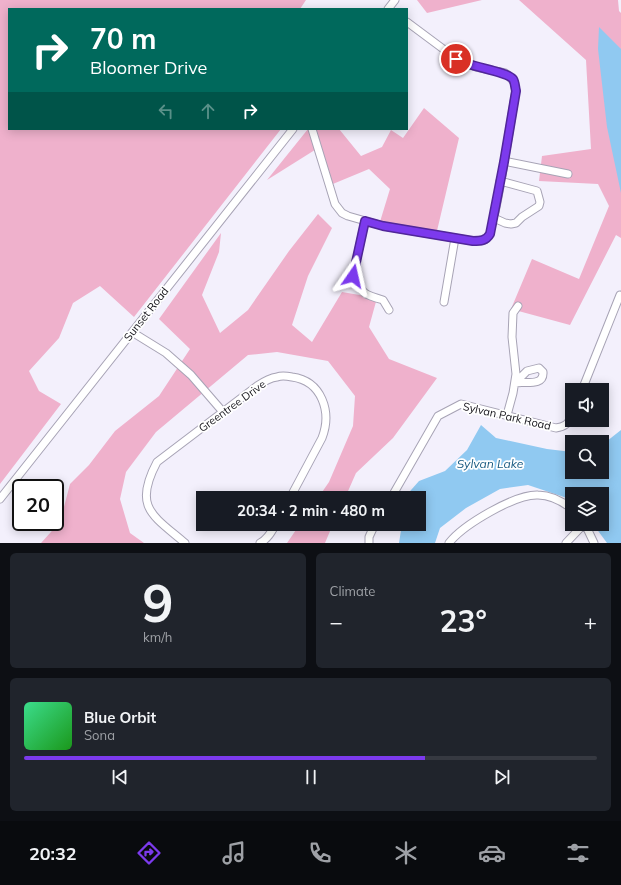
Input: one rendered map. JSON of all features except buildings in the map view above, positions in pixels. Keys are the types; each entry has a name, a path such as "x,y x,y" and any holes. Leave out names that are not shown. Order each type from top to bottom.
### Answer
{"street":[{"path":"389,8 395,0"},
{"path":"312,130 334,204 342,213 383,226 479,241 487,238 490,234 494,218 516,91 512,79 505,74 476,67 458,60 408,23"},
{"name":"Sunset Road","path":"0,499 292,130"},
{"path":"504,161 568,174"},
{"path":"494,218 511,224 539,206 540,202 537,191 500,181"},
{"path":"365,221 353,276 357,285 364,293 372,298 383,300 389,310"},
{"path":"444,302 455,238"},
{"path":"585,383 620,295"},
{"path":"507,416 516,374 512,323 513,314 518,306"},
{"path":"132,332 166,353 191,375 223,412"},
{"name":"Greentree Drive","path":"185,543 158,521 150,511 146,496 148,482 157,462 257,386 275,377 282,376 302,378 319,392 326,415 326,430 294,491"},
{"name":"Sylvan Park Road","path":"395,491 438,416 461,404 556,428 565,425"},
{"path":"449,543 455,536 483,517 524,496 550,496 565,504"},
{"path":"260,543 264,541 272,531"},
{"path":"369,543 369,537 372,531"},
{"path":"566,543 577,531"},
{"path":"588,531 594,543"}],"shaded area":[{"path":"0,0 306,0 301,8 8,8 8,130 280,130 134,317 100,286 73,303 59,338 29,371 39,391 61,404 0,484"},
{"path":"417,0 482,0 427,13"},
{"path":"519,0 618,0 619,11 621,13 621,238 616,235 570,325 511,309 532,259 579,279 609,206 598,184 539,181 542,156 591,149 586,60"},
{"path":"424,108 459,138 436,235 379,225 390,189 369,169 328,186 318,148 267,180 307,130 340,130 361,156 382,147 391,130 403,138"},
{"path":"318,214 332,228 308,276 292,325 312,342 342,292 377,298 369,327 389,359 437,378 393,438 356,473 348,491 323,491 329,482 353,426 355,396 328,361 277,352 248,355 156,432 126,472 120,499 130,533 144,543 41,543 52,531 64,531 64,507 70,484 89,465 115,431 159,396 190,349 159,319 221,233 219,252 202,295 220,333 248,310 289,251"},
{"path":"295,531 330,531 325,543 287,543"}],"water":[{"path":"599,27 621,49 621,193 607,127 598,49"},
{"name":"Sylvan Lake","path":"481,425 496,438 547,449 565,451 565,479 609,479 609,439 621,430 621,543 607,543 598,531 609,531 609,487 565,487 565,498 528,485 500,489 466,508 440,528 435,543 399,543 401,531 426,531 426,491 410,491 419,481 445,471 467,450"}],"route":[{"path":"353,276 365,221 383,226 473,241 484,240 490,234 516,91 514,82 505,74 476,67 456,59"}]}
